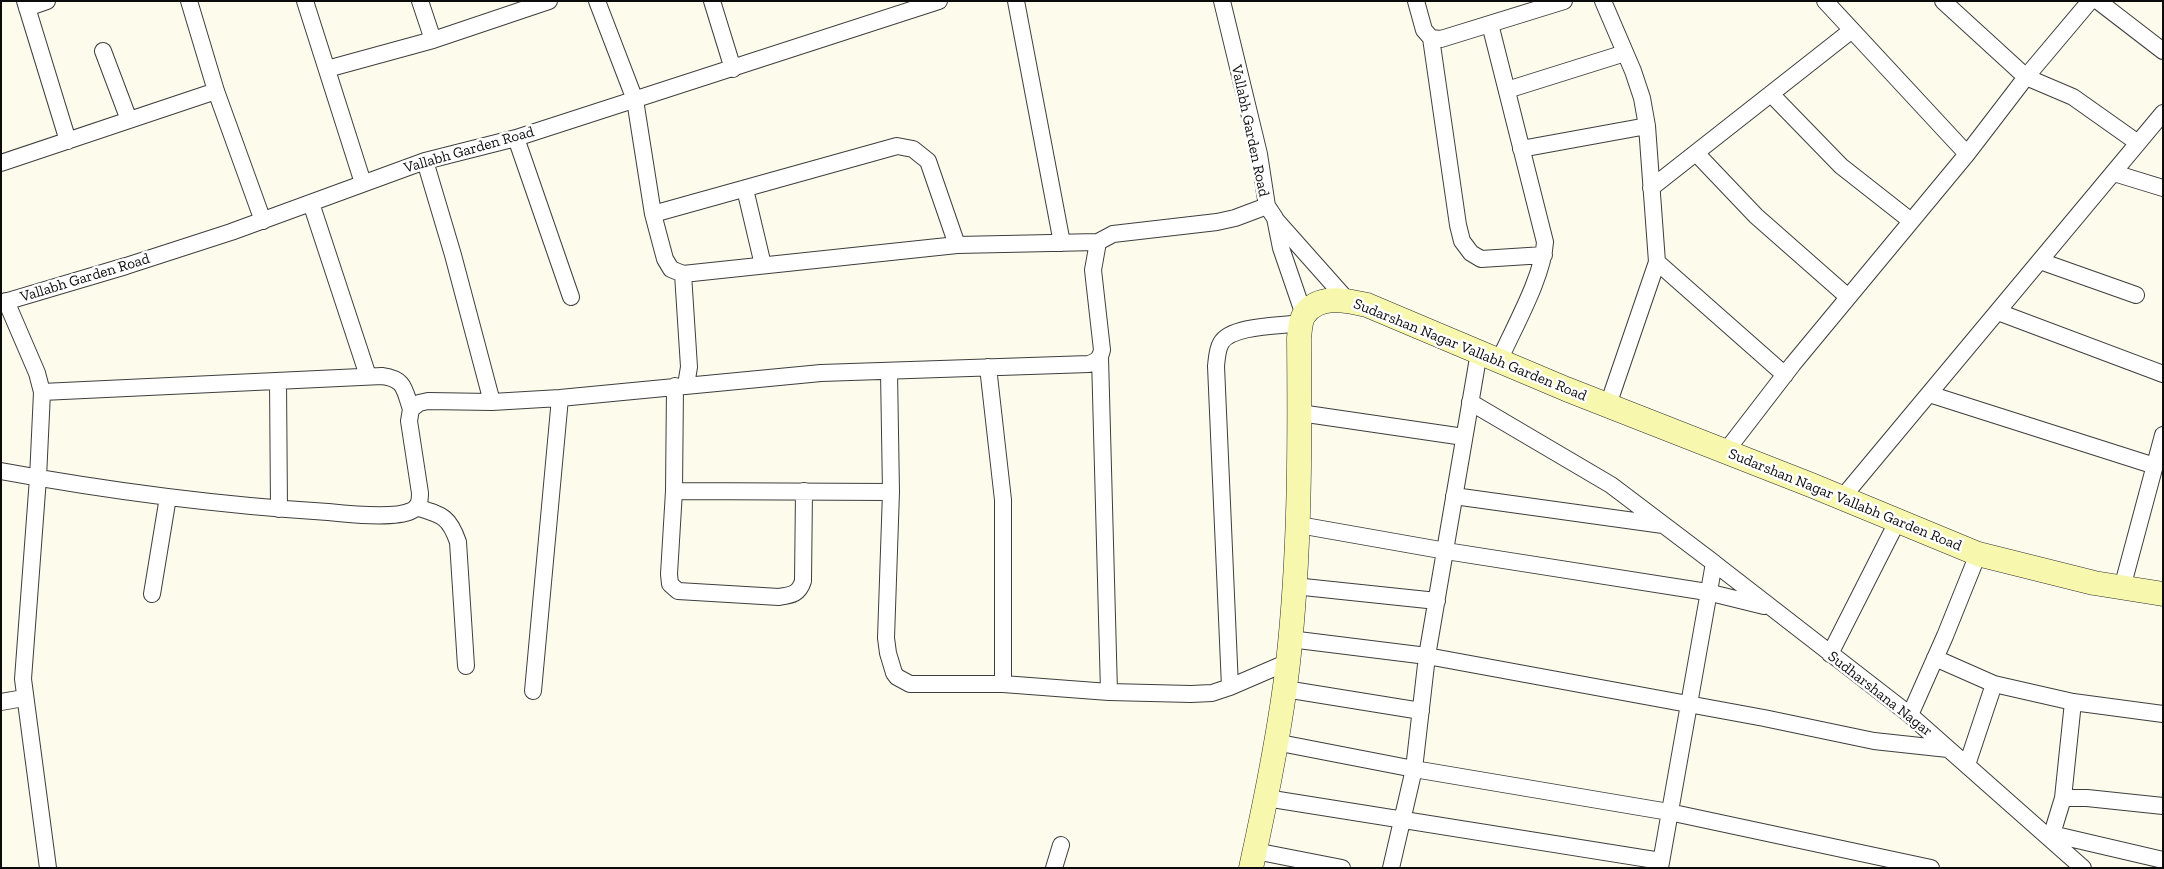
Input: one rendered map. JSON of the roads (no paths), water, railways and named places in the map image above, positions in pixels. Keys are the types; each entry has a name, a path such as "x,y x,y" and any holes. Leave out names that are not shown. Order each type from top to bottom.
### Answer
{"street":[{"path":"47,1 26,5 68,141"},
{"path":"189,1 216,91 263,221"},
{"path":"305,1 363,183"},
{"path":"420,1 433,40"},
{"path":"327,70 433,40 549,1"},
{"path":"598,1 635,100 653,214 665,259 671,269 683,274 956,245 1098,242 1113,234 1217,222 1271,212 1348,301"},
{"path":"712,1 733,69"},
{"name":"Vallabh Garden Road","path":"4,302 126,266 263,221 425,161 516,138 939,1"},
{"path":"1016,1 1062,243"},
{"name":"Vallabh Garden Road","path":"1222,1 1271,212 1302,319"},
{"path":"1416,1 1424,30 1431,38 1458,225 1462,241 1471,253 1481,259 1544,255"},
{"path":"1431,38 1441,38 1564,1"},
{"path":"1603,1 1626,53 1642,98 1647,126 1657,262 1608,405"},
{"path":"1825,1 1967,154"},
{"path":"1943,1 2026,77 2073,97 2138,143"},
{"path":"1726,452 1785,374 1967,154 2026,77 2090,1"},
{"path":"2098,1 2163,51"},
{"path":"1391,868 1414,769 1427,656 1470,402 1489,356 1538,275 1544,255 1545,242 1490,24"},
{"path":"1651,188 1852,30"},
{"path":"103,51 128,120"},
{"path":"1507,90 1626,53"},
{"path":"1,163 216,91"},
{"path":"1771,94 1841,166 1911,221"},
{"path":"1842,498 2163,113"},
{"path":"1521,149 1647,126"},
{"path":"516,138 572,297"},
{"path":"653,214 898,146 913,150 928,161 956,245"},
{"path":"1696,153 1756,216 1848,297"},
{"path":"425,161 453,254 492,402"},
{"path":"2114,173 2163,188"},
{"path":"744,189 763,266"},
{"path":"311,202 368,376"},
{"path":"1098,242 1093,270 1102,341 1100,358 1109,692"},
{"path":"2040,261 2136,295"},
{"path":"1657,262 1785,374"},
{"path":"683,274 689,367 680,385 669,574 670,584 678,592 779,598 791,596 800,590 804,581 804,491"},
{"name":"Sudarshan Nagar Vallabh Garden Road","path":"1302,319 1317,304 1330,300 1348,301 1366,306 1978,554 2122,588 2163,594"},
{"path":"4,302 37,373 42,392 38,478 23,678 24,698 48,868"},
{"path":"1998,312 2163,374"},
{"path":"1230,688 1216,366 1218,350 1222,341 1230,334 1302,319 1299,338 1299,525 1288,662 1266,798 1253,860 1342,868"},
{"path":"411,409 418,403 428,401 492,402 560,398 680,385 822,373 1089,364 1096,362 1100,358"},
{"path":"988,367 1003,500 1003,684"},
{"path":"888,372 891,492 886,638 888,654 897,677 910,684 1003,684 1109,692 1190,694 1230,688 1288,662"},
{"path":"42,392 368,376 394,378 403,386 411,409 409,421 420,492 416,508"},
{"path":"278,381 280,509"},
{"path":"1929,394 2155,466"},
{"path":"533,691 560,398"},
{"name":"Sudharshana Nagar","path":"1470,402 1611,485 1714,563 1910,714 1948,749 2047,833 2063,851 2083,868"},
{"path":"1300,413 1464,437"},
{"path":"2122,588 2163,435"},
{"path":"1,471 168,497 280,509 364,515 403,514 416,508 439,515 452,525 458,542 466,666"},
{"path":"674,491 891,492"},
{"path":"1454,496 1665,526"},
{"path":"152,594 168,497"},
{"path":"1830,654 1898,520"},
{"path":"1299,525 1446,551 1707,592 1770,607"},
{"path":"1910,714 1978,554"},
{"path":"1266,798 1402,819 1660,864 1707,592 1714,563"},
{"path":"1294,586 1437,601"},
{"path":"1290,638 1427,656 1688,703 1874,742 1948,749"},
{"path":"1935,658 1994,684 2073,702 2163,714"},
{"path":"1967,765 1994,684"},
{"path":"1285,689 1421,711"},
{"path":"1,702 24,698"},
{"path":"2047,833 2063,798 2073,702"},
{"path":"1275,742 1414,769 1669,812 1931,868"},
{"path":"2063,798 2087,798 2163,806"},
{"name":"Sudharshana Nagar","path":"2047,833 2163,860"},
{"path":"1054,868 1061,845"}]}
